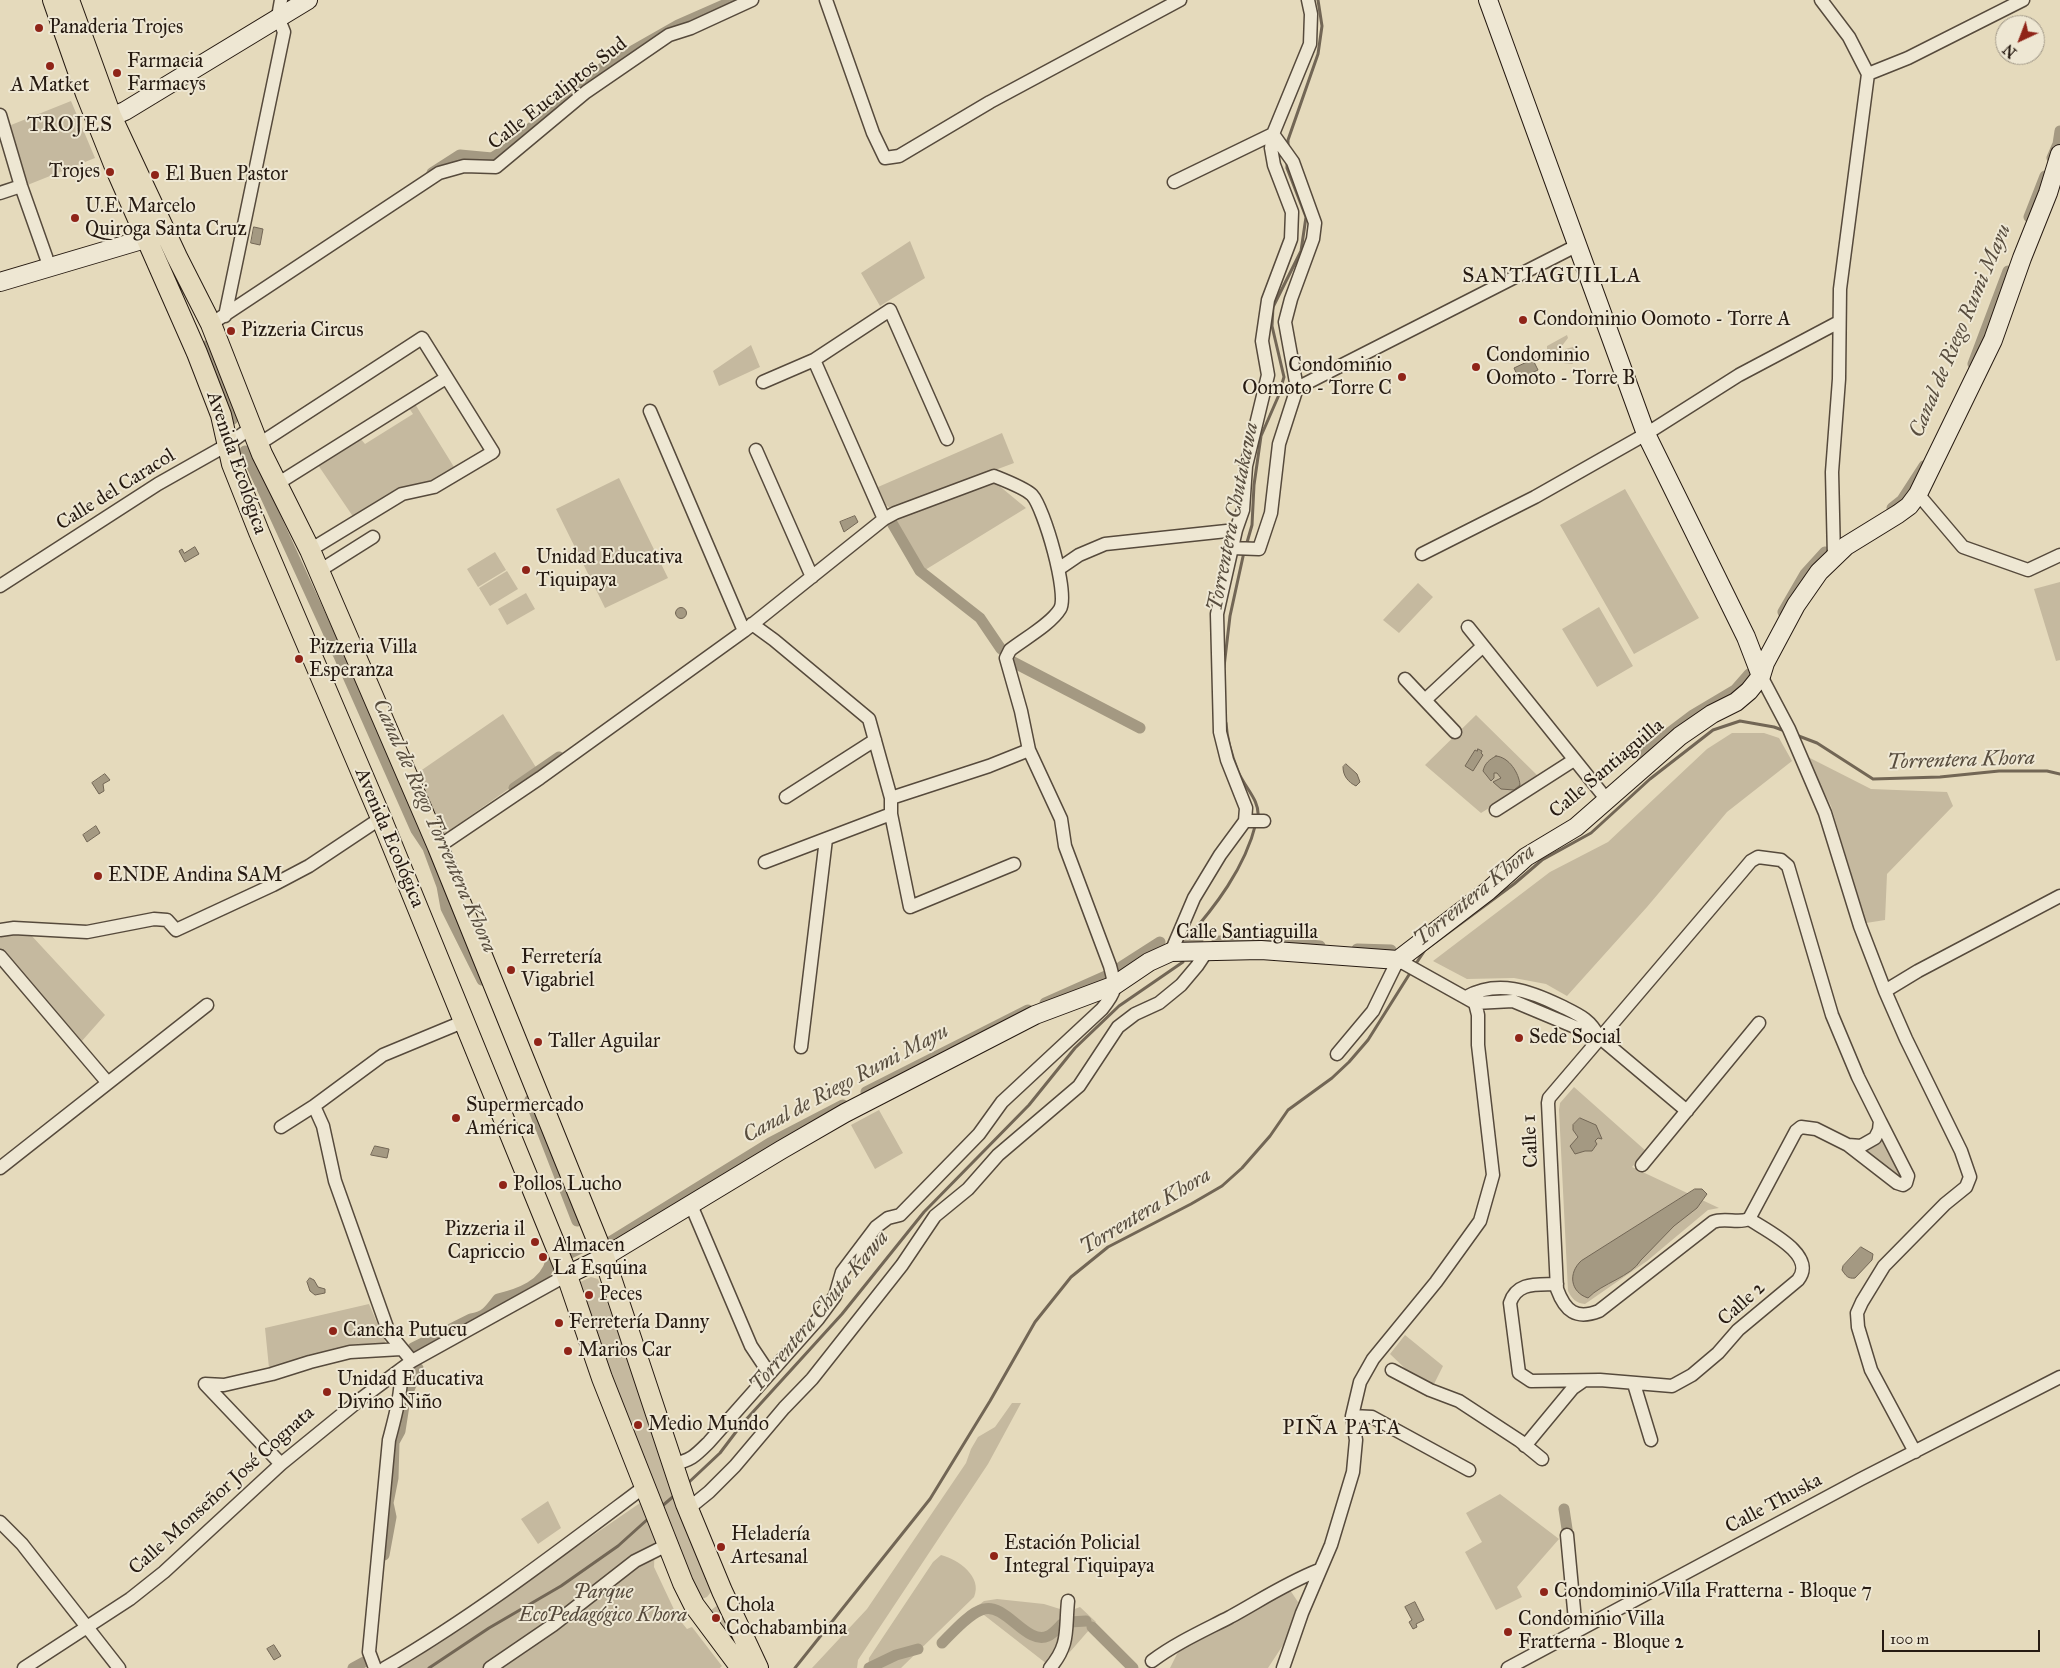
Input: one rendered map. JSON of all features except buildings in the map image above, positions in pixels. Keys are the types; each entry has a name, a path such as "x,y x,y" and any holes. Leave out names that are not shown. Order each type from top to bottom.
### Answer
{"main road":[{"name":"Avenida Ecológica","path":"53,0 104,120 218,320 255,435 310,550 438,847 604,1257 687,1507 722,1591 758,1668"},
{"name":"Avenida Ecológica","path":"68,0 104,120 146,238 197,353 221,416 232,464 466,1021 567,1275 602,1378 646,1493 694,1605 741,1668"},
{"path":"694,1605 711,1603 722,1591"}],"street":[{"path":"104,120 125,111 280,8 308,0"},
{"name":"Calle Eucaliptos Sud","path":"218,320 439,173 464,166 496,167 586,92 669,35 691,28 752,0"},
{"path":"826,0 873,134 885,158 899,156 990,102 1180,0"},
{"path":"1177,951 1194,898 1220,856 1254,821 1246,808 1226,760 1220,732 1217,614 1236,530 1243,510 1246,466 1268,375 1262,341 1268,300 1291,239 1292,212 1274,166 1271,148 1273,134 1310,44 1311,14 1308,0"},
{"path":"1488,0 1646,434 1746,637 1761,676 1797,746 1825,813 1860,926 1886,991 1906,1039 1960,1150 1970,1177 1966,1187 1946,1204 1884,1266 1857,1313 1858,1326 1872,1370 1914,1452"},
{"path":"1821,0 1849,37 1868,74 1840,288 1839,379 1832,472 1834,557"},
{"path":"1868,74 1908,58 2024,0"},
{"path":"218,320 284,32 280,8"},
{"path":"0,116 21,186 50,268"},
{"path":"1174,182 1273,134"},
{"path":"1232,548 1259,549 1264,539 1271,513 1279,444 1297,388 1285,322 1291,299 1313,238 1316,223 1293,162 1273,134"},
{"name":"Calle Santiaguilla","path":"604,1257 845,1113 1035,1015 1115,985 1149,962 1177,951 1261,950 1401,961 1488,891 1526,857 1576,827 1680,736 1712,714 1736,702 1761,676 1765,662 1796,604 1808,586 1834,557 1858,538 1909,506 1918,494 1993,340 2022,258 2048,193 2060,154"},
{"path":"0,193 21,186"},
{"path":"0,282 146,238 165,230"},
{"path":"1297,388 1576,246"},
{"path":"762,382 814,360 890,310 947,439"},
{"path":"1422,554 1535,497 1646,434 1739,375 1839,322"},
{"name":"Calle del Caracol","path":"0,586 158,484 227,445 255,435 422,338 446,378"},
{"path":"814,360 884,519"},
{"path":"277,484 446,378 493,452 434,487 402,494 310,550"},
{"path":"650,411 748,627 774,640 869,719 891,798 891,814 910,907 1014,864"},
{"path":"756,450 812,577"},
{"path":"438,847 540,778 748,627 884,519 895,513 994,476 1032,495 1060,568 1061,608 1049,620 1010,650 1006,658 1021,711 1028,750 1061,819 1065,846 1110,966 1115,985 1114,995 1102,1009 1002,1102 979,1134 939,1177 900,1215 888,1218 876,1227 842,1272 836,1296 818,1319 709,1442 693,1458 673,1468"},
{"path":"1918,494 1963,547 2028,570 2060,555"},
{"path":"1060,568 1079,555 1105,544 1236,530"},
{"path":"319,571 373,537"},
{"path":"1468,627 1607,800"},
{"path":"1425,700 1483,646"},
{"path":"1405,679 1455,732"},
{"path":"786,798 876,740"},
{"path":"891,798 989,766 1028,750"},
{"path":"1496,810 1574,760"},
{"path":"765,862 891,814"},
{"path":"0,930 14,928 87,932 154,918 167,920 176,930 273,885 309,866 381,818"},
{"path":"801,1047 826,839"},
{"name":"Calle 1","path":"1758,857 1781,860 1788,866 1832,1014 1858,1077 1880,1121 1908,1176 1903,1185 1897,1183 1848,1145 1816,1129 1801,1126 1796,1131 1749,1219 1744,1221 1721,1219 1713,1222 1599,1311 1589,1315 1577,1314 1567,1308 1561,1300 1557,1284 1549,1098 1599,1037 1751,861 1758,857"},
{"path":"1886,991 1918,971 2060,896"},
{"path":"687,1507 709,1492 735,1466 784,1408 812,1379 902,1264 935,1216 968,1188 998,1155 1079,1086 1118,1027 1135,1014 1159,1003 1182,985 1197,966 1204,951"},
{"path":"0,956 108,1083"},
{"path":"1337,1054 1373,1010 1401,961 1470,1000 1513,1001 1562,1013 1599,1037 1687,1111"},
{"path":"1283,1668 1319,1570 1331,1545 1353,1472 1356,1440 1352,1416 1360,1382 1373,1359 1436,1282 1480,1221 1493,1175 1478,1046 1478,1015 1470,1000"},
{"path":"2,1162 208,1005"},
{"path":"281,1127 314,1106 383,1055 466,1021"},
{"path":"1642,1165 1759,1023"},
{"path":"314,1106 324,1126 335,1181 390,1333 412,1361"},
{"path":"1848,1145 1861,1146 1867,1144 1875,1138 1879,1130 1880,1121"},
{"path":"691,1204 751,1346 769,1373"},
{"name":"Calle 2","path":"1557,1284 1532,1285 1520,1288 1514,1293 1510,1302 1519,1373 1531,1381 1584,1380 1672,1386 1684,1381 1718,1353 1738,1330 1803,1275 1804,1266 1798,1255 1787,1244 1749,1219"},
{"name":"Calle Monseñor José Cognata","path":"24,1668 130,1599 164,1572 281,1464 346,1410 412,1361 567,1275 604,1257"},
{"path":"281,1464 205,1384 224,1385 272,1374 350,1352 401,1349"},
{"path":"375,1668 369,1652 377,1560 389,1440 397,1409 402,1379 401,1369"},
{"path":"1392,1370 1430,1390 1460,1401 1523,1443 1542,1459"},
{"name":"Calle Thuska","path":"1508,1668 1914,1452 2060,1377"},
{"path":"1523,1443 1557,1398 1558,1389 1551,1380"},
{"path":"1523,1443 1573,1388 1584,1380"},
{"path":"1634,1384 1651,1440"},
{"path":"1352,1416 1372,1418 1469,1470"},
{"path":"384,1668 430,1641 646,1493"},
{"path":"0,1522 22,1544 119,1668"},
{"path":"1567,1535 1576,1631"},
{"path":"490,1668 553,1625 664,1536"},
{"path":"1152,1661 1188,1638 1291,1582 1319,1570"},
{"path":"1050,1668 1060,1656 1066,1641 1068,1601"}],"green space":[{"path":"71,101 95,158 25,186 6,127"},
{"path":"910,241 925,278 880,306 861,273"},
{"path":"1567,335 1568,338 1551,360 1556,362 1550,362 1547,356 1547,346"},
{"path":"751,345 760,367 719,386 713,371"},
{"path":"1573,347 1578,349 1581,354 1578,359 1572,364 1563,363 1563,359 1570,362 1569,351 1565,353 1565,349"},
{"path":"415,404 454,467 433,480 401,488 354,518 318,465 360,438 365,444 413,414 409,408"},
{"path":"1002,433 1014,463 891,509 886,505 878,487"},
{"path":"619,478 668,578 605,608 556,509"},
{"path":"991,482 997,484 1026,508 925,570 894,520"},
{"path":"1625,489 1699,618 1634,654 1560,525"},
{"path":"495,552 506,570 478,587 467,569"},
{"path":"507,571 518,589 490,606 479,588"},
{"path":"2060,582 2060,660 2056,661 2034,589"},
{"path":"1418,583 1433,597 1399,633 1383,620"},
{"path":"526,593 535,609 507,625 498,609"},
{"path":"1599,607 1633,666 1597,687 1562,629"},
{"path":"503,714 537,769 443,835 416,774"},
{"path":"1476,715 1539,777 1481,813 1425,765"},
{"path":"1732,733 1764,733 1779,738 1792,761 1727,812 1647,907 1567,996 1546,984 1514,978 1467,979 1433,961 1550,872 1608,842 1707,749"},
{"path":"1806,756 1871,789 1947,792 1953,806 1887,874 1885,920 1866,923 1831,806"},
{"path":"4,934 30,934 105,1015 81,1042 0,950 0,938"},
{"path":"1574,1087 1646,1151 1632,1167 1719,1208 1708,1210 1647,1261 1585,1304 1575,1300 1568,1291 1559,1110 1560,1103"},
{"path":"879,1110 903,1153 875,1169 851,1125"},
{"path":"1882,1132 1901,1170 1898,1177 1858,1151"},
{"path":"591,1277 598,1279 653,1424 711,1592 707,1597 699,1600 574,1287 576,1284"},
{"path":"369,1304 387,1346 364,1347 269,1368 265,1328"},
{"path":"1405,1335 1443,1366 1433,1386 1414,1377 1390,1354"},
{"path":"1012,1403 1021,1403 988,1464 858,1660 857,1668 812,1668 867,1609 966,1463 978,1437 995,1427"},
{"path":"1500,1494 1559,1539 1517,1587 1522,1597 1496,1610 1465,1552 1482,1542 1466,1513"},
{"path":"548,1501 561,1528 538,1544 521,1519"},
{"name":"Parque EcoPedagógico Khora","path":"640,1503 655,1540 654,1567 678,1618 687,1629 692,1627 722,1666 720,1668 396,1668 419,1655"},
{"path":"941,1555 955,1560 972,1576 976,1590 974,1597 901,1668 868,1668 869,1658 933,1562"},
{"path":"1290,1590 1298,1602 1285,1642 1268,1668 1170,1668 1180,1648"},
{"path":"997,1599 1044,1604 1060,1609 1061,1639 1047,1664 975,1608 984,1601"},
{"path":"719,1604 745,1661 710,1611"},
{"path":"1080,1607 1096,1622 1069,1653 1073,1633 1072,1610"}],"shaded area":[{"path":"254,227 263,229 260,245 251,243"},
{"path":"1554,350 1565,353 1573,351 1577,356 1574,361 1570,362 1566,359 1551,361 1549,354"},
{"path":"1533,353 1536,359 1533,360 1538,370 1519,379 1514,368 1529,361 1527,356"},
{"path":"855,516 858,522 844,532 840,522"},
{"path":"195,547 199,554 185,562 179,551 182,549 184,553"},
{"path":"681,607 687,613 681,619 675,613"},
{"path":"1478,749 1482,751 1483,755 1473,771 1465,766 1475,750 1477,751"},
{"path":"1496,756 1509,762 1518,776 1520,785 1514,790 1501,789 1493,782 1501,778 1497,773 1494,773 1494,778 1491,781 1483,771 1488,762"},
{"path":"1346,764 1357,774 1360,782 1356,786 1348,781 1345,776 1343,767"},
{"path":"105,774 110,780 103,784 104,791 99,794 92,783"},
{"path":"96,826 100,833 87,842 83,835"},
{"path":"1580,1118 1596,1125 1602,1139 1598,1138 1595,1141 1597,1144 1592,1151 1575,1154 1570,1146 1578,1137 1573,1130 1573,1125"},
{"path":"375,1146 389,1149 387,1158 371,1155"},
{"path":"1695,1189 1702,1189 1707,1194 1697,1208 1674,1226 1636,1266 1624,1276 1601,1288 1588,1298 1577,1291 1574,1287 1573,1276 1581,1261"},
{"path":"1861,1247 1873,1254 1872,1260 1855,1278 1849,1277 1842,1270 1843,1266"},
{"path":"310,1278 314,1280 318,1287 325,1289 325,1293 315,1295 310,1291 307,1282"},
{"path":"1415,1602 1424,1620 1416,1624 1417,1627 1413,1629 1409,1622 1412,1620 1405,1607"},
{"path":"274,1645 281,1656 274,1660 267,1649"}],"waterway":[{"name":"Canal de Riego Torrentera Khora","path":"432,173 460,155 492,158 505,150 599,70 678,25 735,0"},
{"name":"Torrentera Chutakawa","path":"1288,146 1288,140 1318,54 1322,26 1318,0"},
{"name":"Canal de Riego Rumi Mayu","path":"2052,158 2058,144 2060,131"},
{"name":"Torrentera Chutakawa","path":"1246,546 1252,525 1254,485 1261,436 1278,397 1284,377 1272,326 1273,307 1301,251 1306,217 1287,168 1287,160"},
{"name":"Canal de Riego Rumi Mayu","path":"2029,217 2045,176"},
{"name":"Canal de Riego Rumi Mayu","path":"1973,364 2008,271"},
{"name":"Canal de Riego Torrentera Khora","path":"206,346 233,419"},
{"name":"Canal de Riego Torrentera Khora","path":"245,451 416,830 428,848 442,886 446,908 482,980"},
{"name":"Canal de Riego Rumi Mayu","path":"1892,508 1902,500 1924,466"},
{"name":"Canal de Riego Torrentera Khora","path":"892,523 920,571 980,618 1001,649"},
{"name":"Torrentera Chutakawa","path":"1224,667 1230,616 1244,552"},
{"name":"Canal de Riego Rumi Mayu","path":"1783,612 1805,574 1825,552"},
{"name":"Canal de Riego Torrentera Khora","path":"1013,662 1140,728"},
{"name":"Canal de Riego Rumi Mayu","path":"1640,755 1693,715 1735,690 1749,674"},
{"name":"Torrentera Khora","path":"1415,965 1425,950 1514,884 1542,860 1591,833 1650,779 1713,730 1740,721 1774,727 1785,731"},
{"name":"Torrentera Chutakawa","path":"1226,723 1234,759 1241,777 1257,805 1258,817"},
{"name":"Torrentera Khora","path":"1796,735 1817,743 1873,779 1940,777 1999,771 2047,771 2060,774"},
{"name":"Canal de Riego Torrentera Khora","path":"514,788 559,757"},
{"name":"Torrentera Chutakawa","path":"1185,941 1228,886 1244,856 1256,823"},
{"name":"Torrentera Chutakawa","path":"1175,942 1198,940"},
{"name":"Canal de Riego Rumi Mayu","path":"1217,941 1281,942 1320,946"},
{"name":"Canal de Riego Rumi Mayu","path":"1121,967 1160,942"},
{"name":"Canal de Riego Rumi Mayu","path":"1357,949 1391,950"},
{"name":"Torrentera Chuta Kawa","path":"687,1484 720,1453 742,1424 842,1314 924,1212 1029,1105 1075,1048 1119,1006 1183,962"},
{"name":"Torrentera Khora","path":"795,1668 930,1499 990,1401 1035,1322 1071,1277 1108,1247 1222,1186 1242,1168 1270,1136 1288,1110 1332,1078 1368,1040 1412,970"},
{"name":"Canal de Riego Rumi Mayu","path":"1045,1003 1108,975"},
{"name":"Canal de Riego Rumi Mayu","path":"866,1092 1028,1010"},
{"name":"Canal de Riego Torrentera Khora","path":"530,1100 577,1221"},
{"name":"Canal de Riego Rumi Mayu","path":"610,1242 770,1143 843,1105"},
{"name":"Canal de Riego Rumi Mayu","path":"564,1256 585,1246"},
{"name":"Canal de Riego Torrentera Khora","path":"413,1348 483,1315 498,1299 530,1287 543,1276 551,1261"},
{"name":"Canal de Riego Torrentera Khora","path":"384,1555 391,1517 388,1503 393,1478 394,1442 400,1431 405,1399 418,1368"},
{"name":"Torrentera Chuta Kawa","path":"661,1507 675,1495"},
{"name":"Canal de Riego Torrentera Khora","path":"1564,1509 1569,1542"},
{"name":"Torrentera Chuta Kawa","path":"429,1668 489,1628 561,1586 618,1546 649,1518"},
{"name":"Canal de Riego Torrentera Khora","path":"942,1643 967,1618 984,1609 1000,1612 1024,1630 1040,1637 1050,1635 1062,1624"},
{"name":"Canal de Riego Torrentera Khora","path":"1070,1622 1086,1621"},
{"name":"Canal de Riego Torrentera Khora","path":"1092,1627 1133,1668"},
{"name":"Canal de Riego Torrentera Khora","path":"869,1668 896,1655 918,1649"},
{"name":"Canal de Riego Torrentera Khora","path":"353,1668 364,1662"}],"place":[{"name":"Panaderia Trojes","path":"39,28"},
{"name":"A Matket","path":"50,66"},
{"name":"Farmacia Farmacys","path":"117,73"},
{"name":"Trojes","path":"110,172"},
{"name":"El Buen Pastor","path":"155,175"},
{"name":"U.E. Marcelo Quiroga Santa Cruz","path":"75,218"},
{"name":"Condominio Oomoto - Torre A","path":"1523,320"},
{"name":"Pizzeria Circus","path":"231,331"},
{"name":"Condominio Oomoto - Torre B","path":"1476,367"},
{"name":"Condominio Oomoto - Torre C","path":"1402,377"},
{"name":"Unidad Educativa Tiquipaya","path":"526,570"},
{"name":"Pizzeria Villa Esperanza","path":"299,659"},
{"name":"ENDE Andina SAM","path":"98,876"},
{"name":"Ferretería Vigabriel","path":"511,970"},
{"name":"Sede Social","path":"1519,1038"},
{"name":"Taller Aguilar","path":"538,1042"},
{"name":"Supermercado América","path":"456,1118"},
{"name":"Pollos Lucho","path":"503,1185"},
{"name":"Pizzeria il Capriccio","path":"535,1242"},
{"name":"Almacen La Esquina","path":"543,1257"},
{"name":"Peces","path":"589,1295"},
{"name":"Ferretería Danny","path":"559,1323"},
{"name":"Cancha Putucu","path":"333,1331"},
{"name":"Marios Car","path":"568,1351"},
{"name":"Unidad Educativa Divino Niño","path":"327,1392"},
{"name":"Medio Mundo","path":"638,1425"},
{"name":"Heladería Artesanal","path":"721,1547"},
{"name":"Estación Policial Integral Tiquipaya","path":"994,1556"},
{"name":"Condominio Villa Fratterna - Bloque 7","path":"1544,1592"},
{"name":"Chola Cochabambina","path":"716,1618"},
{"name":"Condominio Villa Fratterna - Bloque 2","path":"1508,1632"}],"district":[{"name":"TROJES","path":"70,126"},
{"name":"SANTIAGUILLA","path":"1552,277"},
{"name":"PIÑA PATA","path":"1342,1429"}]}
